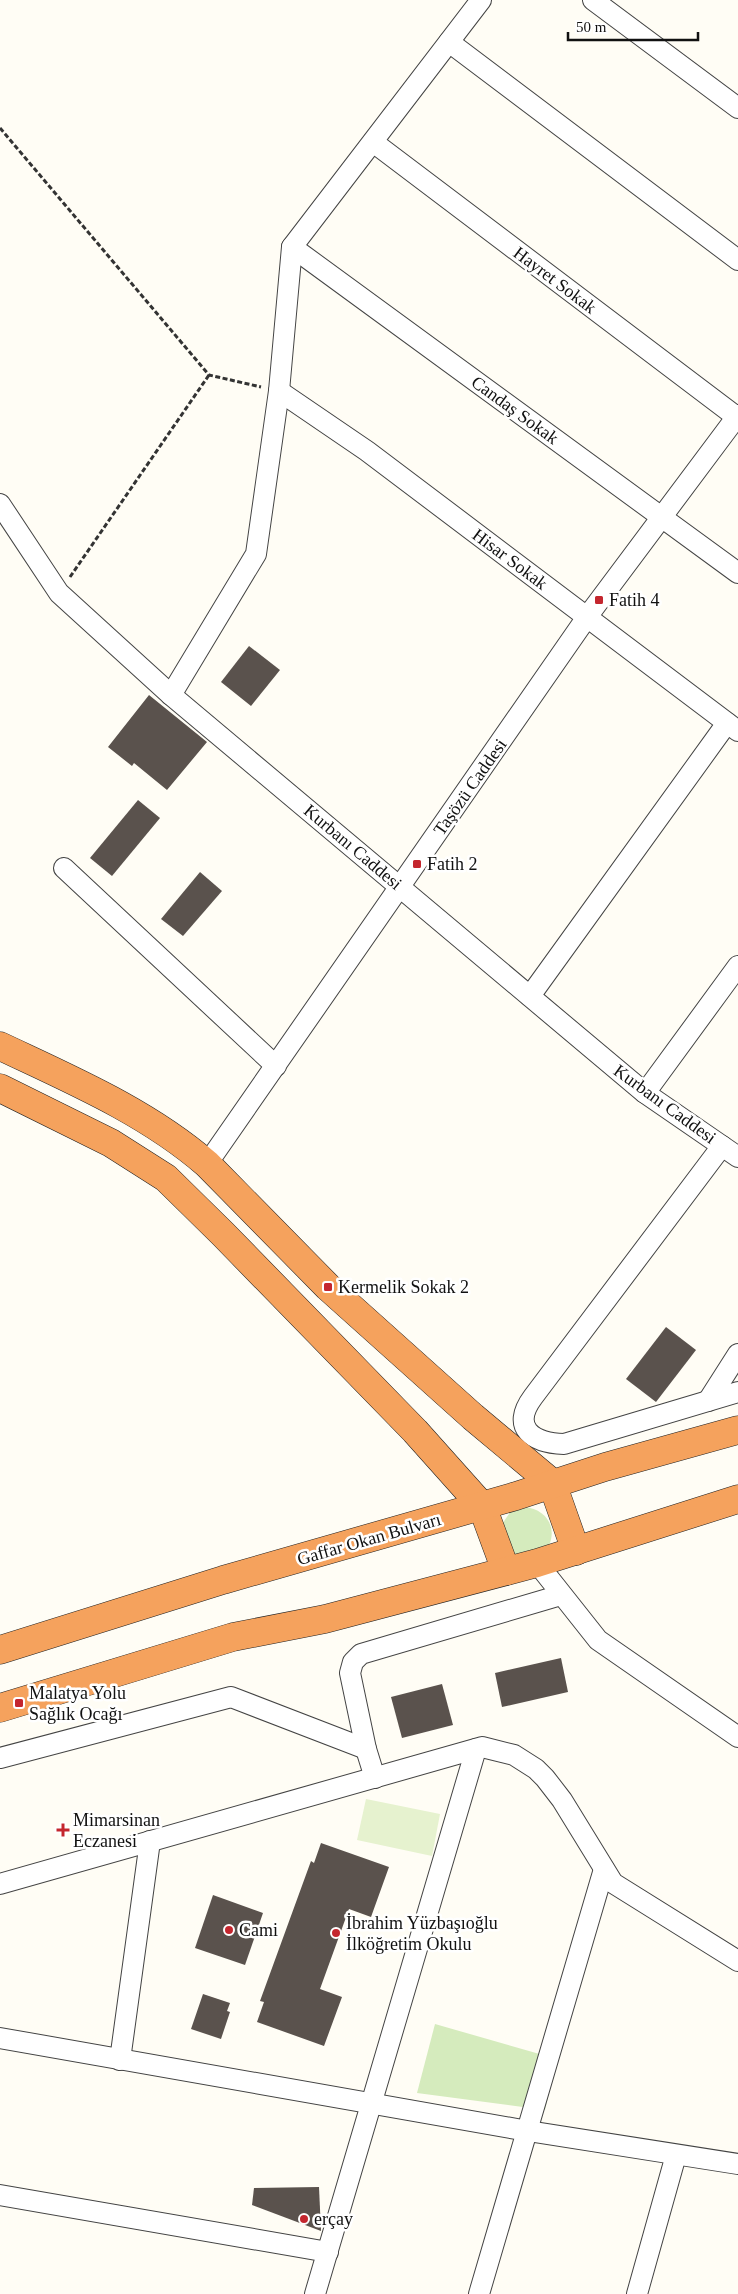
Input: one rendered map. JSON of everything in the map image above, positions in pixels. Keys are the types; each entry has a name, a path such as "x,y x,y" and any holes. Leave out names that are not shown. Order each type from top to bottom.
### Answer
{"highway":[{"path":"0,1046 149,1121 188,1147 328,1287 473,1417 552,1483 576,1551"},
{"path":"0,1088 111,1143 166,1178 415,1431 482,1506 506,1571"},
{"name":"Gaffar Okan Bulvarı","path":"0,1650 223,1580 738,1430"},
{"path":"0,1708 233,1638 325,1619 537,1563 738,1499"}],"street":[{"path":"171,695 256,554 279,391 292,247 481,0"},
{"path":"593,0 738,108"},
{"path":"449,42 738,260"},
{"name":"Hayret Sokak","path":"373,142 738,417"},
{"name":"Candaş Sokak","path":"292,247 738,573"},
{"name":"Hisar Sokak","path":"279,391 367,451 732,727"},
{"name":"Taşözü Caddesi","path":"207,1164 587,617 738,417"},
{"name":"Kurbanı Caddesi","path":"0,504 59,592 171,695 644,1093 730,1151"},
{"path":"530,996 732,727"},
{"path":"64,868 276,1066"},
{"path":"644,1093 738,966"},
{"path":"730,1151 530,1402 523,1417 526,1430 533,1437 553,1444 564,1444 738,1392"},
{"path":"708,1401 738,1354"},
{"path":"537,1563 598,1640 738,1737"},
{"path":"375,1778 366,1749 350,1673 353,1662 361,1654 561,1595"},
{"path":"0,1758 230,1697 366,1749"},
{"path":"0,1884 482,1747 504,1752 525,1761 536,1769 558,1795 613,1883 738,1961"},
{"path":"315,2294 476,1749"},
{"path":"120,2060 150,1841"},
{"path":"479,2294 604,1869"},
{"path":"0,2038 528,2131 738,2164"},
{"path":"637,2294 676,2155"},
{"path":"0,2195 328,2252"}],"path":[{"path":"0,128 208,375 279,391"},
{"path":"59,592 208,375"}],"green space":[{"path":"524,1507 540,1512 550,1524 551,1538 549,1546 544,1553 510,1555 500,1527 511,1511"},
{"path":"366,1799 440,1814 432,1856 357,1840"},
{"path":"435,2024 557,2059 545,2110 417,2093"}],"building":[{"path":"249,646 280,670 251,706 221,682"},
{"path":"149,695 207,742 167,790 134,763 132,766 108,747"},
{"path":"138,800 160,818 112,876 90,858"},
{"path":"200,872 222,891 183,936 161,919"},
{"path":"666,1327 696,1350 656,1402 626,1379"},
{"path":"561,1658 568,1692 502,1707 495,1673"},
{"path":"442,1684 453,1725 402,1738 391,1697"},
{"path":"321,1843 389,1867 371,1917 349,1909 320,1989 342,1997 324,2046 257,2022 264,2002 260,2001 311,1861 314,1863"},
{"name":"Cami","path":"213,1895 263,1913 245,1965 195,1948"},
{"path":"203,1994 230,2003 227,2011 230,2012 221,2039 191,2029"},
{"name":"erçay","path":"319,2187 321,2231 252,2205 254,2188"}],"place":[{"name":"Fatih 4","path":"599,600"},
{"name":"Fatih 2","path":"417,864"},
{"name":"Kermelik Sokak 2","path":"328,1287"},
{"name":"Malatya Yolu Sağlık Ocağı","path":"19,1703"},
{"name":"Mimarsinan Eczanesi","path":"63,1830"},
{"name":"Cami","path":"229,1930"},
{"name":"İbrahim Yüzbaşıoğlu İlköğretim Okulu","path":"336,1933"},
{"name":"erçay","path":"304,2219"}]}
